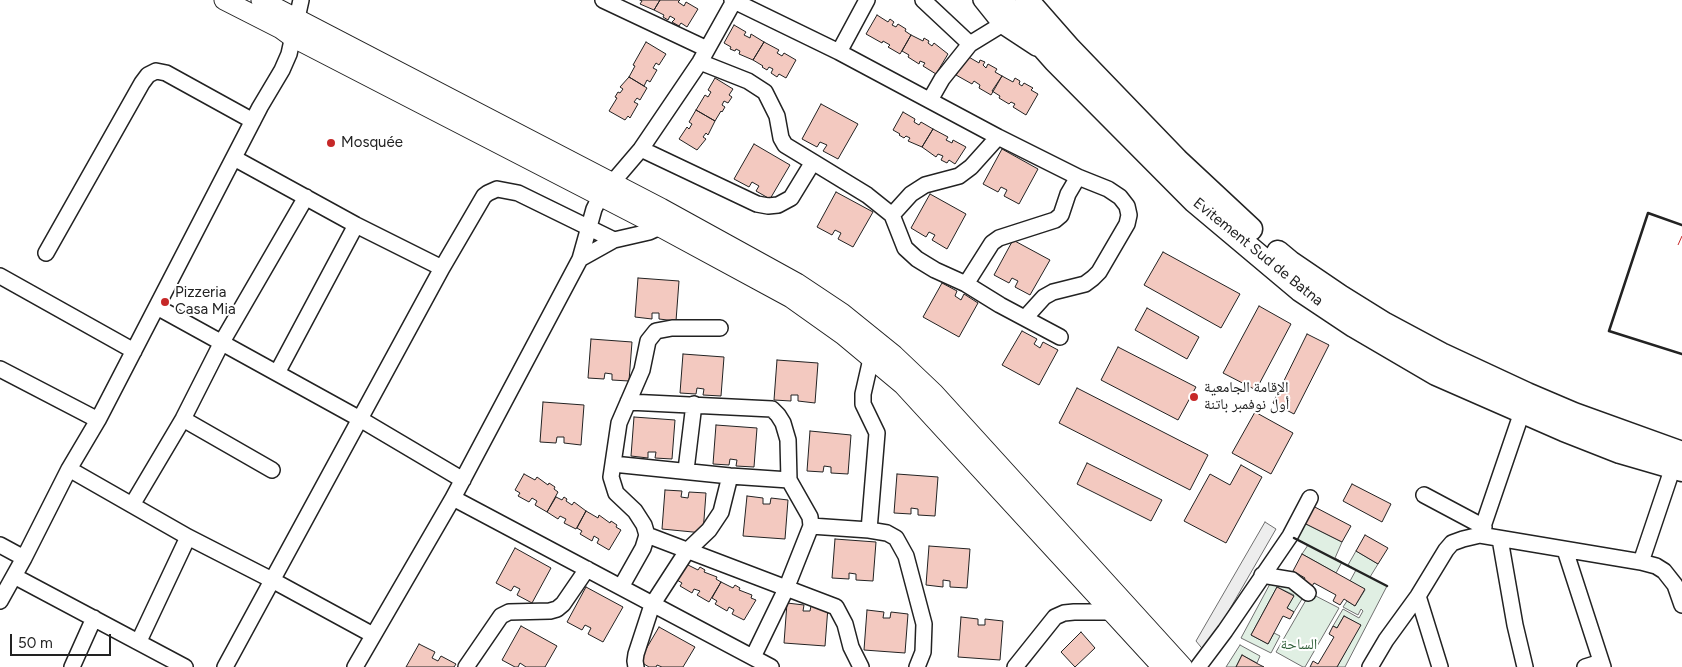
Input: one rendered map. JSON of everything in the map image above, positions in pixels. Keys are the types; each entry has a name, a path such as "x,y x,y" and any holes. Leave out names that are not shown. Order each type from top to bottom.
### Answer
{"highway":[{"name":"Evitement Sud de Batna","path":"1001,0 1055,61 1194,201 1300,290 1354,326 1436,374 1620,452 1679,463"},
{"name":"Evitement Sud de Batna","path":"1027,0 1070,49 1177,160 1241,220 1290,262 1385,324 1441,354 1679,463"}],"main road":[{"path":"224,0 600,197 666,221 797,283 842,313 894,355 934,393 1183,667"},
{"path":"261,0 612,182 666,221 791,298 843,336 903,386 1162,667"}],"street":[{"path":"0,601 24,558 68,469 98,420 234,158 282,70 289,54 296,18 302,0"},
{"path":"354,667 463,480 580,259 594,209 600,197 641,149 704,56 733,0 839,52 998,137 1120,196 1127,206 1129,215 1127,224 1099,272 1086,284 1053,292 1044,297 1025,318"},
{"path":"923,0 970,44"},
{"path":"981,0 1001,24 1055,61"},
{"path":"609,1 764,92 777,116 781,138 785,145 867,195 892,215 905,248 917,259 935,270 966,284 1060,337"},
{"path":"839,52 861,2"},
{"path":"930,100 942,79 970,44 1001,24"},
{"path":"46,253 137,91 148,75 156,71 166,73 253,122"},
{"path":"892,215 911,194 925,185 958,176 971,166 998,137"},
{"path":"641,149 757,204 768,206 778,205 791,198 813,162"},
{"path":"234,158 356,225 442,268"},
{"path":"966,284 992,243 999,238 1056,220 1061,215 1065,202 1078,177"},
{"path":"225,667 442,268 484,196 492,190 506,190 518,193 614,240"},
{"path":"132,505 183,419 222,342 306,197"},
{"path":"580,259 614,240 649,232 666,221"},
{"path":"277,374 356,225"},
{"path":"0,276 134,350"},
{"path":"157,307 360,420 463,480"},
{"path":"622,588 643,548 647,535 644,524 635,511 616,493 611,476 619,423 642,370 648,341 656,331 672,328 720,328"},
{"path":"869,530 877,439 874,426 863,404 863,394 871,359"},
{"path":"0,369 98,420"},
{"path":"453,498 760,663 786,589 812,526 810,517 789,480 788,440 783,423 772,409 628,402"},
{"path":"686,470 694,404"},
{"path":"1370,667 1386,640 1418,596 1446,550 1452,544 1482,531 1522,412"},
{"path":"183,419 272,470"},
{"path":"1641,562 1679,463"},
{"path":"613,464 789,480"},
{"path":"68,469 188,537 373,635"},
{"path":"636,667 634,661 652,605 687,551 709,530 721,512 730,476"},
{"path":"1424,495 1482,531 1500,539 1641,562 1664,571 1675,585 1682,605"},
{"path":"1198,667 1227,629 1290,536 1310,498"},
{"path":"812,526 869,530 887,533 896,538 906,556 924,624 923,652 917,667"},
{"path":"647,535 836,607 845,624 851,647 861,667"},
{"path":"139,641 188,537"},
{"path":"1500,539 1515,625 1525,667"},
{"path":"0,545 24,558"},
{"path":"1564,550 1602,665 1585,667"},
{"path":"466,667 495,622 501,616 509,612 550,611 557,609 563,604 587,569"},
{"path":"1262,575 1292,580 1308,593"},
{"path":"14,576 185,667"},
{"path":"1418,596 1440,667"},
{"path":"1015,667 1055,616 1074,612 1111,612"},
{"path":"72,667 94,618"}],"green space":[{"path":"1302,522 1342,542 1335,558 1342,562 1336,573 1302,554 1308,545 1295,538"},
{"path":"1356,551 1378,564 1370,577 1387,586 1345,667 1337,667 1360,625 1344,616 1337,628 1333,626 1343,609 1359,618 1363,611 1361,609 1358,615 1343,607 1347,601 1355,606 1365,590 1350,581 1356,570 1348,565"},
{"path":"1271,582 1290,584 1305,594 1294,612 1287,608 1294,595 1277,587 1251,635 1268,644 1274,633 1280,636 1271,653 1241,638"},
{"name":"الساحة","path":"1310,593 1339,608 1305,667 1303,667 1276,652"},
{"path":"1240,645 1260,656 1257,663 1242,655 1236,667 1226,667"}],"shaded area":[{"path":"1265,522 1276,529 1205,652 1196,641"}],"building":[{"path":"640,0 660,0 654,10 640,4 642,1"},
{"path":"660,0 680,0 678,2 684,6 686,2 698,9 687,27 681,23 679,26 672,22 675,19 670,16 668,20 663,17 664,15 654,10"},
{"path":"877,15 888,22 890,19 894,22 892,25 896,27 898,24 911,35 900,54 888,47 890,45 883,41 882,43 866,34"},
{"path":"734,25 746,32 744,35 750,38 751,34 764,42 753,60 739,54 740,51 736,49 735,51 730,49 731,47 724,43"},
{"path":"911,35 923,41 924,38 932,46 934,43 948,54 936,74 923,66 925,63 920,61 919,64 902,51"},
{"path":"646,42 666,54 659,65 656,63 653,68 657,70 650,82 647,80 644,86 629,77 635,66 633,65"},
{"path":"764,42 779,50 777,53 782,56 784,53 796,60 786,78 779,74 777,77 771,73 773,69 769,67 767,70 753,60"},
{"path":"967,56 979,63 980,60 985,62 983,65 986,68 988,64 997,69 995,72 1002,76 991,95 979,88 980,85 974,81 972,84 956,75"},
{"path":"1002,76 1013,82 1015,78 1020,81 1019,84 1022,86 1024,83 1033,88 1031,90 1038,94 1026,115 1013,107 1015,104 1011,102 1009,104 992,91"},
{"path":"629,77 647,88 640,100 637,98 634,102 638,104 630,118 628,116 625,120 609,111 617,98 615,97 618,92 620,93 623,89 620,87"},
{"path":"715,78 733,89 729,95 732,97 728,103 724,101 722,105 725,107 715,121 696,110 705,95 708,97 711,92 708,90"},
{"path":"821,104 858,124 838,159 823,151 827,145 820,142 817,147 802,139"},
{"path":"696,110 715,121 708,135 706,133 703,137 706,139 697,150 679,139 687,127 689,129 692,124 689,122"},
{"path":"903,112 915,119 914,122 919,125 921,122 933,129 922,147 908,141 910,138 906,136 904,138 893,130"},
{"path":"933,129 948,137 946,140 952,143 953,140 966,147 955,164 949,160 947,163 941,160 943,156 938,154 936,157 922,147"},
{"path":"754,144 790,165 770,199 756,191 759,186 752,182 749,187 734,179"},
{"path":"1002,149 1038,169 1019,204 1004,196 1007,190 1001,187 998,192 983,184"},
{"path":"836,192 873,212 853,247 838,239 841,233 835,230 832,235 817,227"},
{"path":"930,194 966,214 947,249 932,240 935,235 929,232 926,237 911,228"},
{"path":"1013,240 1050,260 1030,295 1015,287 1018,281 1012,278 1009,283 994,275"},
{"path":"1163,252 1240,294 1221,328 1144,285"},
{"path":"638,278 679,281 676,321 659,319 659,313 652,313 652,319 635,317"},
{"path":"942,283 957,291 955,296 961,300 964,294 978,303 959,337 923,317"},
{"path":"1259,306 1291,324 1256,390 1223,373"},
{"path":"1147,308 1199,337 1187,359 1135,330"},
{"path":"1022,331 1037,339 1034,344 1040,348 1043,342 1058,350 1039,385 1002,365"},
{"path":"1307,334 1329,345 1294,414 1273,403"},
{"path":"591,339 632,342 629,381 612,380 612,374 605,373 604,379 588,378"},
{"path":"1118,347 1196,387 1178,420 1101,380"},
{"path":"683,354 724,357 721,396 703,395 704,389 697,388 696,394 680,393"},
{"path":"777,360 818,363 815,403 798,401 798,395 791,395 791,401 774,400"},
{"path":"1077,388 1208,455 1190,490 1059,423"},
{"path":"543,402 584,405 581,445 564,443 564,437 557,437 556,443 540,442"},
{"path":"1255,412 1293,433 1271,474 1232,453"},
{"path":"634,417 675,420 672,459 655,458 656,452 648,452 648,458 631,456"},
{"path":"716,425 757,428 754,467 736,466 737,460 730,459 729,465 713,464"},
{"path":"810,431 851,435 848,474 831,473 831,467 824,466 823,472 807,471"},
{"path":"1087,463 1162,500 1151,521 1077,484"},
{"path":"1241,465 1262,477 1226,543 1184,521 1210,474 1230,485"},
{"path":"524,474 535,480 537,477 548,485 549,483 555,487 554,489 558,492 547,512 535,505 537,501 532,498 529,502 518,496 520,493 515,490"},
{"path":"897,474 938,477 935,516 918,515 918,509 911,508 911,514 894,513"},
{"path":"1352,484 1391,504 1382,522 1343,501"},
{"path":"665,490 682,491 681,497 688,498 689,492 706,493 703,533 662,529"},
{"path":"747,496 763,498 763,504 770,504 771,498 788,500 785,539 743,536"},
{"path":"556,497 562,500 564,497 572,505 574,502 586,511 576,529 564,523 566,519 560,516 558,519 547,512"},
{"path":"1311,505 1351,526 1342,542 1302,522"},
{"path":"586,511 598,518 599,515 610,523 611,521 621,530 609,550 597,543 599,539 594,536 592,541 580,534 582,531 577,528"},
{"path":"1365,535 1388,548 1378,564 1356,551"},
{"path":"835,539 876,542 873,581 856,580 856,574 849,573 849,579 832,578"},
{"path":"929,546 970,549 967,588 950,587 950,581 943,580 943,587 926,585"},
{"path":"515,548 551,568 532,603 517,595 520,589 514,586 511,591 496,583"},
{"path":"1302,554 1365,589 1355,606 1344,599 1340,605 1333,601 1336,595 1314,583 1311,588 1302,584 1305,578 1293,571"},
{"path":"686,564 698,570 700,567 705,570 704,572 717,577 716,579 721,582 709,602 697,595 700,591 694,589 692,593 680,586 682,583 677,580"},
{"path":"721,582 733,588 735,585 740,588 739,590 752,595 751,598 756,600 744,620 732,614 734,610 729,607 727,611 715,604 717,601 712,598"},
{"path":"586,587 623,607 603,642 588,634 591,628 585,625 582,630 567,622"},
{"path":"1277,587 1294,596 1287,608 1294,612 1290,619 1283,616 1268,644 1251,635"},
{"path":"787,603 804,605 803,611 810,611 811,606 828,607 825,646 784,643"},
{"path":"867,610 884,612 883,618 890,618 891,612 908,614 905,653 864,650"},
{"path":"1344,616 1361,625 1337,667 1310,667 1313,661 1318,664 1334,637 1329,634 1333,626 1337,628"},
{"path":"961,617 978,619 978,625 985,625 985,619 1003,621 1000,660 958,657"},
{"path":"521,626 557,646 545,667 526,667 520,663 518,667 515,667 502,660"},
{"path":"659,627 695,647 683,667 662,667 657,665 656,667 649,667 639,661"},
{"path":"1081,632 1095,648 1075,667 1061,652"},
{"path":"419,644 435,652 432,658 438,661 441,656 456,664 454,667 406,667"},
{"path":"1242,655 1258,664 1264,667 1236,667"}],"wall":[{"path":"1682,225 1648,213 1609,331 1682,354"},
{"path":"1294,538 1387,586"}],"power":[{"path":"1678,245 1682,236"}],"place":[{"name":"Mosquée","path":"331,143"},
{"name":"Pizzeria Casa Mia","path":"165,302"},
{"name":"الإقامة الجامعية أول نوفمبر باتنة","path":"1194,397"}]}
